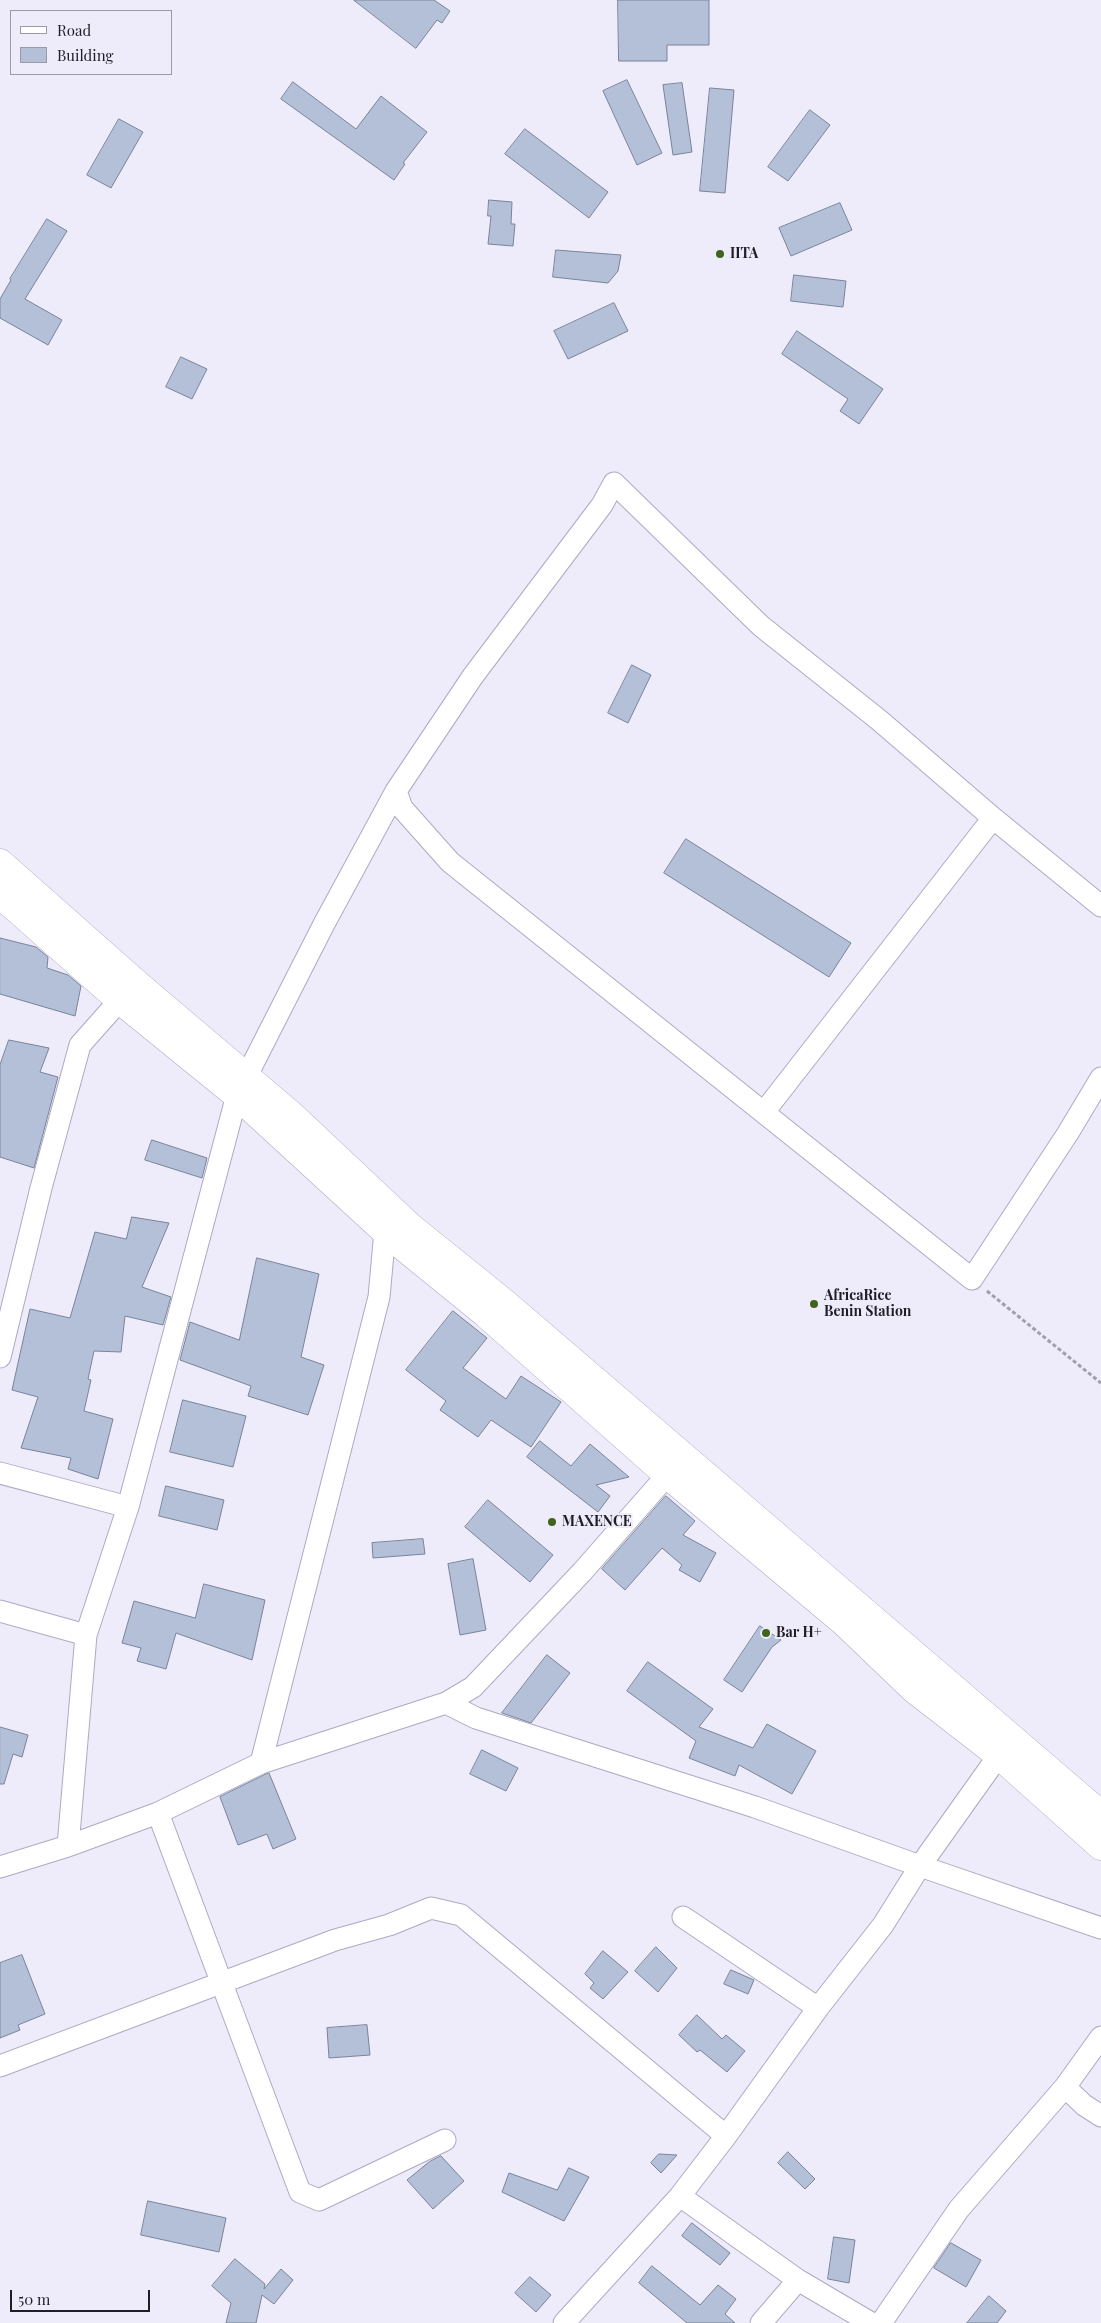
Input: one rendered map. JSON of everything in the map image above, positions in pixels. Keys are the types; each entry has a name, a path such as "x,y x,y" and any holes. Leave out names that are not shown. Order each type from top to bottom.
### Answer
{"main road":[{"path":"0,863 129,993"},
{"path":"0,894 129,993 241,1086 392,1224 485,1314 675,1465 914,1690 1007,1747 1101,1815"},
{"path":"1007,1747 1101,1846"}],"street":[{"path":"68,1846 86,1635 128,1507 241,1086 324,924 396,791 473,676 602,505 614,483 761,626 879,720 993,818 1101,906"},
{"path":"396,791 402,808 450,862 972,1279 1068,1133 1101,1078"},
{"path":"764,1112 993,818"},
{"path":"0,1357 40,1188 80,1045 129,993"},
{"path":"261,1763 379,1297 392,1224"},
{"path":"0,1867 68,1846 158,1813 261,1763 446,1703 473,1687 582,1572 675,1465"},
{"path":"0,1474 128,1507"},
{"path":"0,1611 86,1635"},
{"path":"446,1703 476,1718 755,1807 1101,1928"},
{"path":"564,2323 680,2196 726,2136 818,2008 883,1925 920,1866 1007,1747"},
{"path":"158,1813 300,2192 319,2200 445,2140"},
{"path":"0,2066 222,1981 335,1940 389,1925 431,1908 460,1915 726,2136"},
{"path":"683,1917 818,2008"},
{"path":"881,2323 958,2209 1065,2087 1101,2037"},
{"path":"1065,2087 1084,2105 1101,2116"},
{"path":"680,2196 798,2280 871,2323"},
{"path":"761,2323 798,2280"}],"path":[{"path":"972,1279 1101,1383"}],"building":[{"path":"354,0 434,0 450,11 442,23 437,20 416,48"},
{"path":"618,0 709,0 709,45 667,45 667,61 619,61"},
{"path":"627,80 662,153 637,165 603,91"},
{"path":"293,82 356,129 381,96 427,132 403,163 405,164 394,180 281,99"},
{"path":"682,83 692,152 673,155 663,85"},
{"path":"710,88 734,90 725,193 700,191"},
{"path":"810,110 830,125 788,181 768,167"},
{"path":"119,119 143,132 111,188 87,175"},
{"path":"525,129 608,192 589,218 505,154"},
{"path":"489,200 512,202 511,224 515,224 513,246 488,244 491,216 488,216"},
{"path":"840,203 852,230 791,256 779,228"},
{"path":"47,219 67,231 25,299 62,320 48,345 0,318 0,299 10,279"},
{"path":"556,250 621,255 618,271 608,283 553,277"},
{"path":"794,275 846,281 843,307 791,301"},
{"path":"614,303 628,331 568,359 554,331"},
{"path":"797,331 883,389 859,424 840,411 848,399 782,354"},
{"path":"181,357 207,369 192,399 166,387"},
{"path":"632,665 651,675 628,723 608,713"},
{"path":"686,839 851,943 829,977 664,873"},
{"path":"0,938 36,947 48,957 47,968 68,975 81,986 75,1016 0,994"},
{"path":"9,1040 49,1048 40,1072 58,1077 34,1168 0,1157 0,1065"},
{"path":"152,1140 207,1158 202,1178 145,1160"},
{"path":"132,1217 169,1223 142,1287 171,1297 163,1325 125,1316 121,1352 94,1351 88,1379 91,1380 84,1411 113,1419 98,1479 68,1469 71,1458 21,1448 38,1397 12,1390 30,1309 70,1318 95,1232 126,1239"},
{"path":"257,1258 319,1274 301,1357 324,1365 308,1415 248,1396 251,1386 180,1360 190,1322 239,1340"},
{"path":"453,1311 487,1338 463,1368 506,1399 521,1376 561,1402 531,1447 491,1420 478,1437 440,1410 446,1401 406,1370"},
{"path":"183,1400 246,1416 233,1467 170,1452"},
{"path":"540,1441 571,1466 590,1444 629,1477 596,1485 610,1496 598,1512 527,1457"},
{"path":"166,1486 224,1500 217,1530 159,1516"},
{"path":"666,1496 695,1521 683,1535 716,1553 700,1582 679,1570 682,1565 662,1548 625,1590 602,1569"},
{"path":"488,1500 553,1555 530,1582 465,1527"},
{"path":"423,1539 425,1554 373,1558 372,1543"},
{"path":"473,1559 486,1630 460,1635 448,1564"},
{"path":"204,1584 265,1600 252,1660 176,1633 166,1669 137,1661 141,1648 122,1643 134,1601 195,1618"},
{"path":"760,1626 781,1640 772,1647 742,1692 724,1680"},
{"path":"547,1655 570,1673 531,1723 502,1713"},
{"path":"648,1662 713,1709 699,1727 753,1748 767,1724 816,1751 792,1794 739,1765 735,1776 689,1758 696,1741 627,1691"},
{"path":"0,1727 28,1735 22,1757 13,1754 4,1784 0,1784"},
{"path":"482,1750 518,1768 506,1791 470,1774"},
{"path":"269,1773 296,1839 273,1849 267,1834 238,1845 220,1797"},
{"path":"656,1947 677,1968 658,1992 635,1971"},
{"path":"603,1951 628,1972 603,1999 590,1988 594,1983 585,1974"},
{"path":"22,1955 45,2014 18,2025 20,2030 0,2038 0,1963"},
{"path":"731,1970 754,1980 748,1994 724,1984"},
{"path":"697,2015 722,2039 726,2035 745,2051 727,2072 700,2050 697,2052 679,2035"},
{"path":"367,2025 370,2055 329,2058 327,2028"},
{"path":"788,2152 815,2179 805,2189 778,2163"},
{"path":"659,2154 677,2155 661,2173 651,2163"},
{"path":"441,2156 464,2181 433,2209 407,2180 429,2162"},
{"path":"569,2168 589,2177 564,2221 502,2192 509,2173 557,2190"},
{"path":"148,2201 226,2218 219,2252 141,2235"},
{"path":"692,2223 730,2253 720,2265 682,2236"},
{"path":"834,2237 855,2240 849,2283 828,2279"},
{"path":"951,2243 981,2260 966,2287 934,2268"},
{"path":"235,2259 265,2284 264,2289 281,2269 293,2280 274,2304 262,2295 256,2323 226,2323 231,2303 212,2286"},
{"path":"652,2266 700,2305 718,2285 736,2299 725,2314 735,2323 687,2323 639,2283"},
{"path":"530,2277 551,2295 536,2312 515,2293"},
{"path":"989,2296 1006,2311 997,2323 967,2323"}],"place":[{"name":"IITA","path":"720,254"},
{"name":"AfricaRice Benin Station","path":"814,1304"},
{"name":"MAXENCE","path":"552,1522"},
{"name":"Bar H+","path":"766,1633"}]}
